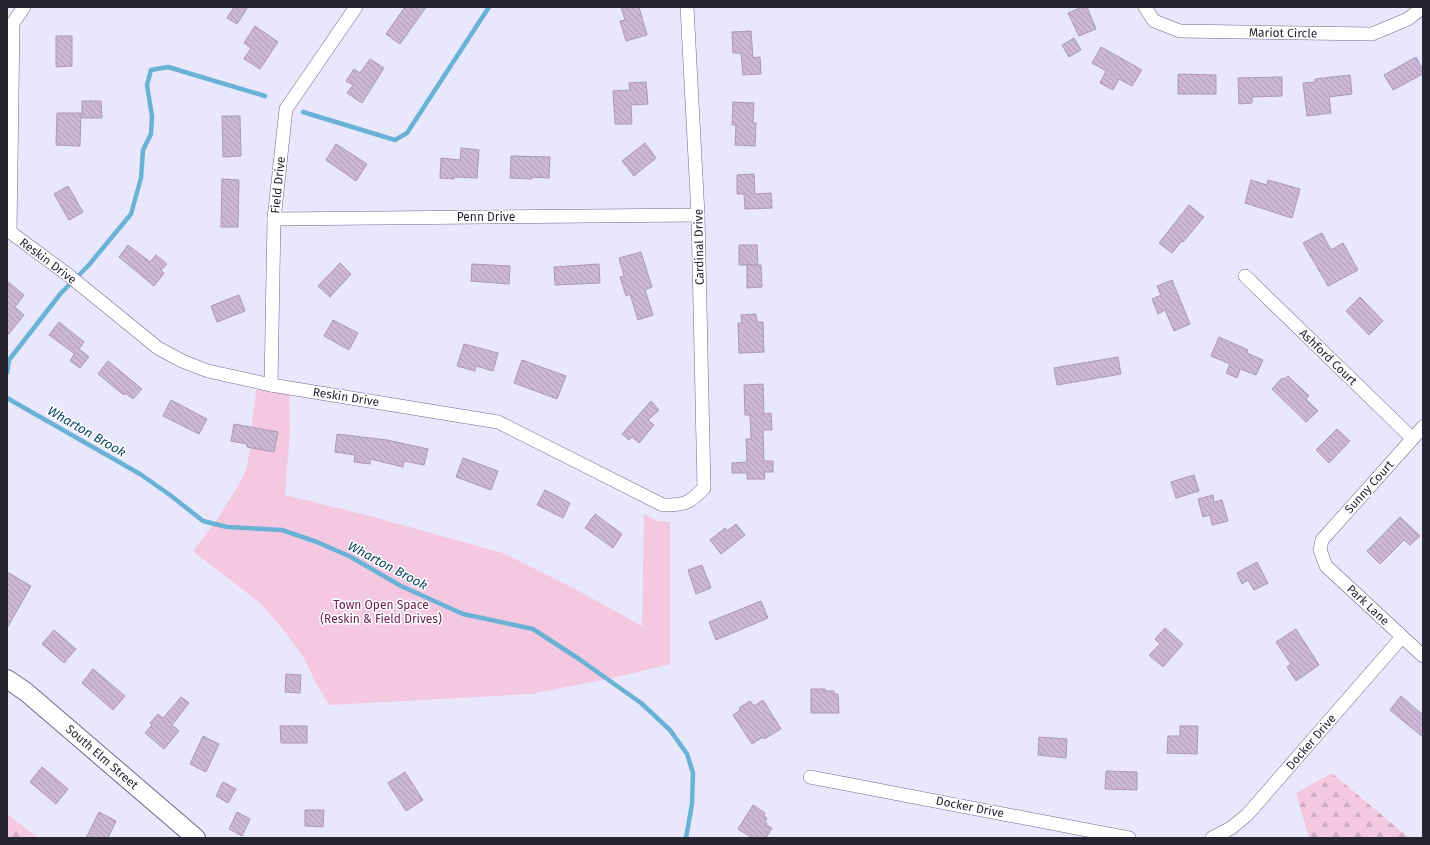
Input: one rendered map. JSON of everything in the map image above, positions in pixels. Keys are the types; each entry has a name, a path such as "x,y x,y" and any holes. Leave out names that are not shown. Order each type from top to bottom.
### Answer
{"main road":[{"name":"South Elm Street","path":"7,678 196,838"}],"street":[{"path":"9,232 13,23 24,7"},
{"name":"Field Drive","path":"271,385 274,219 286,109 356,7"},
{"name":"Cardinal Drive","path":"687,7 698,215 704,488"},
{"name":"Mariot Circle","path":"1145,7 1154,21 1180,31 1372,34 1408,19 1423,7"},
{"name":"Penn Drive","path":"274,219 698,215"},
{"name":"Reskin Drive","path":"9,232 67,274 158,348 182,362 208,371 271,385 498,422 663,505 681,505 694,498 704,488"},
{"name":"Ashford Court","path":"1245,276 1412,438"},
{"name":"Sunny Court","path":"1320,550 1322,540 1423,427"},
{"name":"Park Lane","path":"1320,550 1326,566 1423,656"},
{"name":"Docker Drive","path":"1212,838 1231,828 1247,815 1402,637"},
{"name":"Docker Drive","path":"810,777 1130,838"}],"green space":[{"name":"Town Open Space (Reskin & Field Drives)","path":"257,385 289,385 290,430 285,495 366,515 503,553 575,589 642,626 644,514 657,521 670,522 670,664 613,678 531,694 329,705 304,658 282,628 260,603 193,551 216,521 237,488 247,467"},
{"path":"1332,773 1409,838 1309,838 1296,793"},
{"path":"7,814 38,838 7,838"}],"building":[{"path":"234,7 248,7 237,24 227,18"},
{"path":"405,7 426,7 400,44 386,34"},
{"path":"621,7 639,7 647,35 626,41 620,21 625,20"},
{"path":"1082,7 1087,7 1096,29 1079,36 1068,13"},
{"path":"255,26 278,42 260,69 244,59 251,48 244,43"},
{"path":"751,31 753,58 760,57 761,74 743,75 741,53 733,53 732,32"},
{"path":"56,36 72,36 72,66 56,67"},
{"path":"1074,38 1081,50 1069,57 1062,45"},
{"path":"1101,47 1142,70 1132,86 1119,79 1113,90 1100,83 1106,71 1092,63"},
{"path":"1416,57 1423,70 1423,74 1393,90 1384,75"},
{"path":"370,59 384,68 362,103 347,93 353,85 346,81 354,69 360,73"},
{"path":"1178,74 1216,75 1216,94 1178,94"},
{"path":"1350,75 1352,94 1329,97 1331,113 1307,116 1303,83 1315,82 1315,79"},
{"path":"1282,77 1282,96 1252,97 1252,103 1239,104 1238,78"},
{"path":"646,82 648,104 631,105 632,124 615,124 613,91 630,90 629,83"},
{"path":"82,101 101,101 102,118 82,118"},
{"path":"733,102 754,103 753,123 756,123 755,146 735,145 736,125 732,125"},
{"path":"57,113 81,113 80,146 56,145"},
{"path":"222,116 240,116 241,156 223,157"},
{"path":"645,143 656,158 634,176 622,161"},
{"path":"336,144 367,164 356,181 326,160"},
{"path":"461,148 479,150 477,178 440,178 441,158 460,160"},
{"path":"511,156 550,157 549,178 510,178"},
{"path":"754,174 755,194 771,193 772,208 745,209 744,194 737,194 737,175"},
{"path":"222,179 239,180 238,227 221,227"},
{"path":"1251,180 1267,185 1268,180 1300,189 1292,218 1245,203"},
{"path":"68,186 83,212 69,220 54,194"},
{"path":"1189,205 1204,217 1172,253 1159,243"},
{"path":"1322,233 1331,250 1343,243 1358,270 1328,286 1303,243"},
{"path":"128,245 150,262 156,255 167,264 161,270 164,273 154,286 119,257"},
{"path":"739,245 757,245 758,265 739,265"},
{"path":"641,252 652,287 645,290 653,315 638,320 630,294 626,296 620,277 624,276 619,258"},
{"path":"340,263 351,274 330,297 318,286"},
{"path":"472,264 510,266 509,284 471,281"},
{"path":"599,264 600,283 555,285 554,267"},
{"path":"747,265 761,265 762,287 747,288"},
{"path":"1172,280 1190,324 1174,331 1165,310 1158,314 1152,299 1161,295 1157,286"},
{"path":"7,281 24,295 15,307 24,315 7,336"},
{"path":"239,295 245,311 217,322 211,306"},
{"path":"1360,297 1383,321 1369,335 1346,311"},
{"path":"756,314 757,322 763,322 764,352 739,353 738,323 742,323 741,315"},
{"path":"333,320 358,333 349,350 324,336"},
{"path":"59,322 84,342 79,349 89,357 80,368 70,361 75,354 49,335"},
{"path":"1219,337 1248,350 1247,353 1263,360 1256,375 1240,369 1237,378 1226,373 1230,364 1211,356"},
{"path":"464,344 498,353 493,371 476,366 475,371 457,366"},
{"path":"1118,357 1121,374 1057,385 1054,368"},
{"path":"522,360 566,376 557,399 514,383"},
{"path":"108,361 142,389 133,399 125,393 124,395 98,374"},
{"path":"1288,376 1309,396 1306,399 1318,411 1306,422 1272,389 1282,378 1284,379"},
{"path":"763,384 764,414 771,413 772,430 763,430 764,461 773,461 773,472 764,472 765,479 747,479 747,473 732,473 732,463 747,462 746,439 751,439 750,415 745,415 744,385"},
{"path":"171,400 207,419 199,434 163,416"},
{"path":"651,401 659,410 648,420 654,425 639,443 632,437 629,440 622,434"},
{"path":"234,424 278,432 274,452 247,447 247,444 231,441"},
{"path":"1337,429 1350,441 1329,463 1316,450"},
{"path":"337,434 387,440 428,449 424,465 404,461 403,467 370,459 370,464 354,462 355,455 335,452"},
{"path":"463,458 498,471 491,490 456,477"},
{"path":"1194,475 1199,491 1176,498 1171,482"},
{"path":"545,490 570,503 563,518 537,505"},
{"path":"1213,495 1214,502 1222,500 1228,521 1212,525 1210,515 1203,517 1198,499"},
{"path":"595,514 622,534 613,548 585,528"},
{"path":"1400,517 1420,536 1410,545 1404,540 1380,564 1367,551"},
{"path":"736,524 745,535 721,554 710,540 725,528 727,531"},
{"path":"1257,562 1268,583 1254,590 1248,580 1242,584 1237,573"},
{"path":"702,565 711,588 696,594 688,570"},
{"path":"7,572 31,586 7,628"},
{"path":"761,601 768,618 716,640 709,622"},
{"path":"1165,628 1183,644 1163,667 1149,655 1160,644 1155,639"},
{"path":"1296,629 1319,665 1296,681 1287,667 1291,664 1276,642"},
{"path":"54,630 76,649 64,663 42,644"},
{"path":"93,669 125,696 113,710 82,683"},
{"path":"286,674 301,675 300,693 285,692"},
{"path":"811,689 825,689 825,691 834,691 834,694 838,694 839,713 811,713"},
{"path":"1401,696 1423,715 1423,737 1390,710"},
{"path":"181,697 189,703 172,725 179,731 164,749 145,733 152,725 150,723 158,714 163,718"},
{"path":"763,700 781,729 752,744 733,715 740,710 739,708 750,701 754,706"},
{"path":"280,726 307,726 307,743 281,743"},
{"path":"1180,726 1198,726 1197,754 1167,753 1168,736 1180,736"},
{"path":"203,736 219,744 206,772 190,764"},
{"path":"1039,737 1067,739 1066,758 1038,755"},
{"path":"42,767 68,789 56,804 30,782"},
{"path":"1106,771 1137,772 1137,790 1105,789"},
{"path":"405,772 423,800 406,811 388,783"},
{"path":"223,782 236,789 228,803 216,796"},
{"path":"753,805 765,813 764,816 767,818 765,822 767,823 766,825 772,828 766,838 752,838 738,829"},
{"path":"305,810 324,810 323,827 305,826"},
{"path":"99,812 116,821 108,838 86,838"},
{"path":"237,812 250,819 242,836 229,829"}],"waterway":[{"path":"303,112 395,140 407,133 489,7"},
{"path":"7,373 9,360 61,293 88,266 131,214 141,178 143,150 151,134 152,116 147,85 151,70 168,67 265,96"},
{"name":"Wharton Brook","path":"7,398 140,474 203,521 227,527 282,530 317,542 351,557 401,586 463,614 533,629 579,659 641,703 670,730 687,754 693,773 692,804 686,838"}]}
